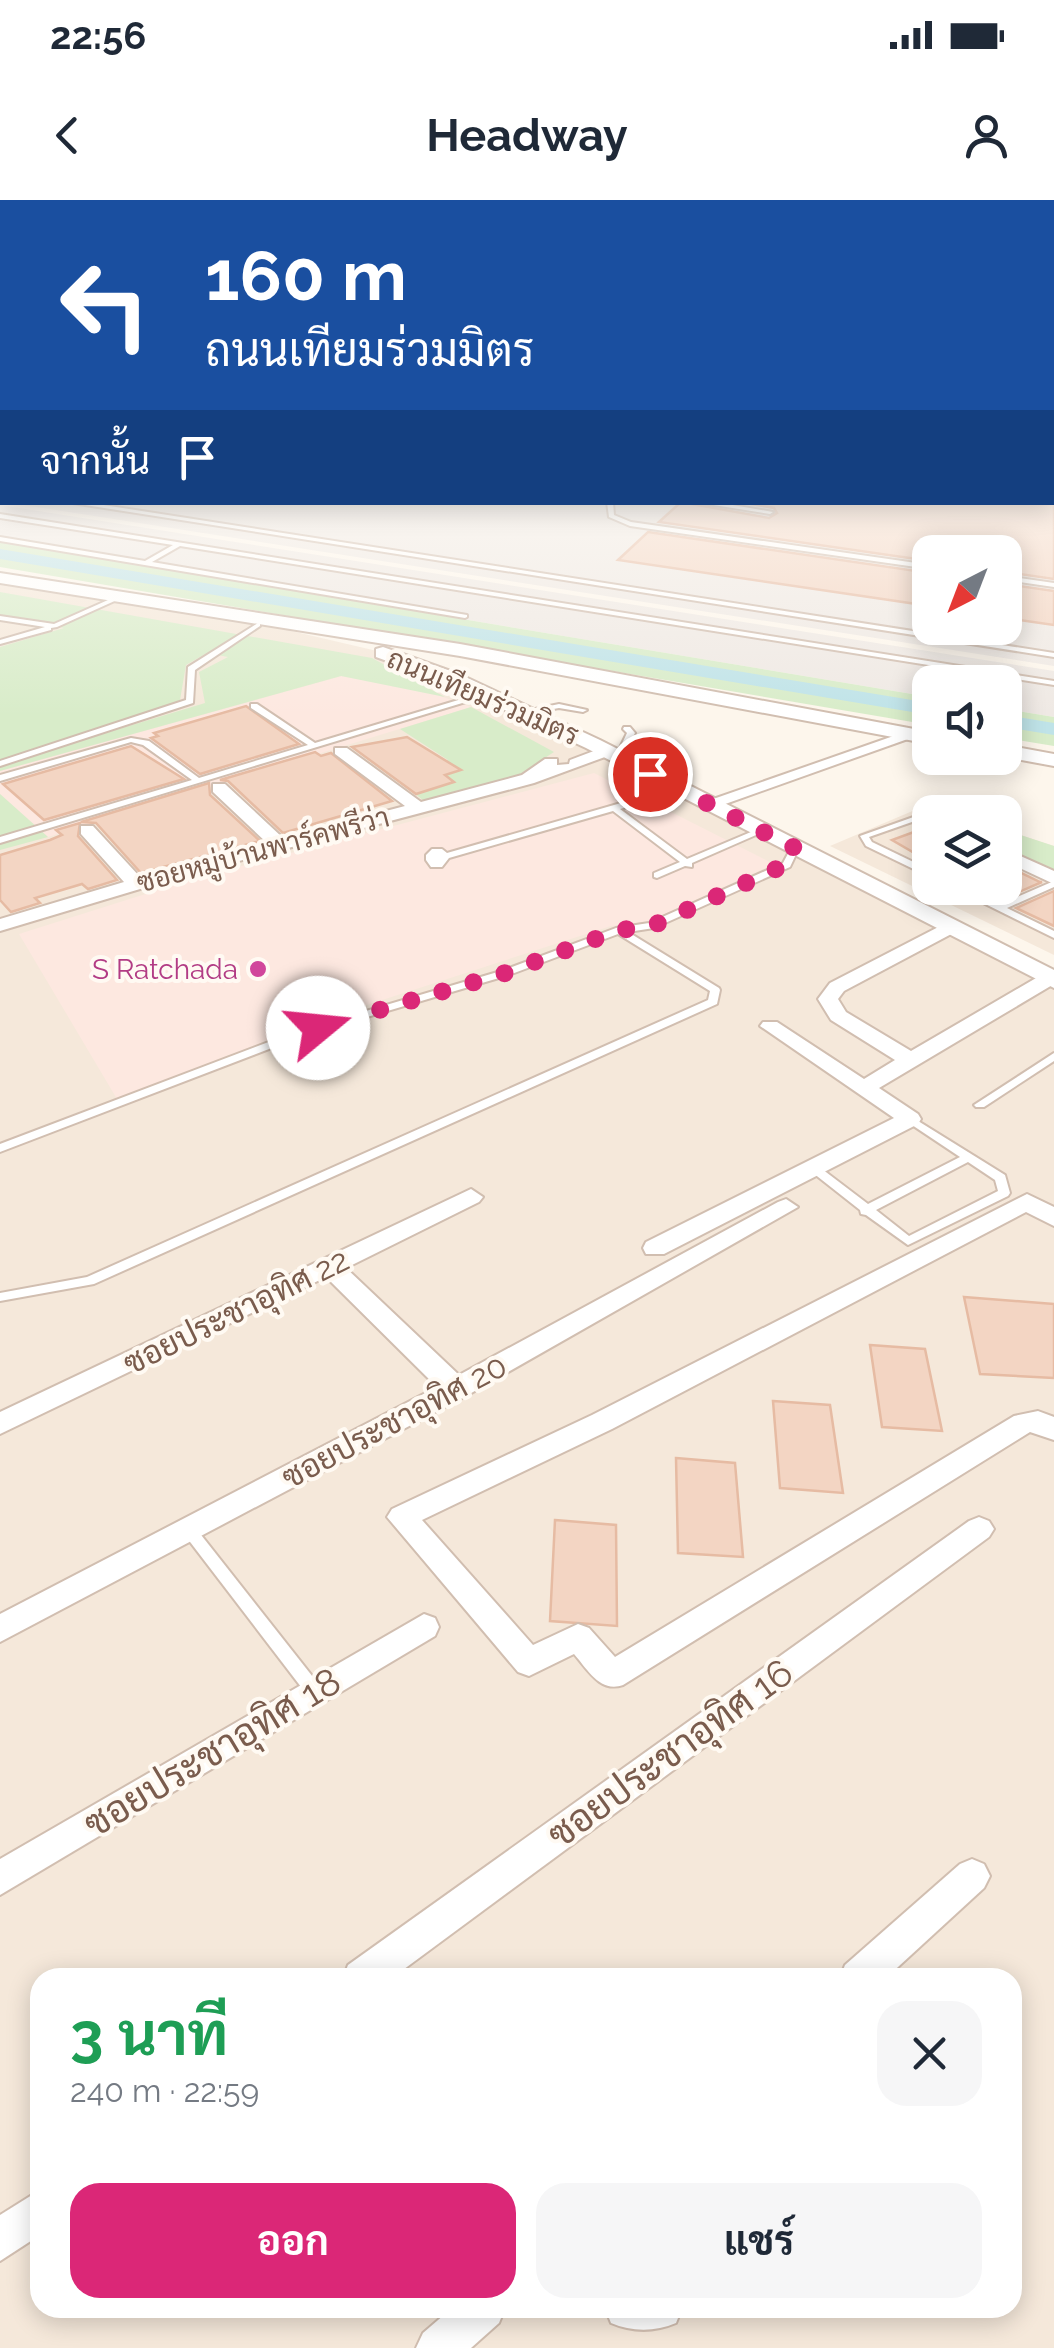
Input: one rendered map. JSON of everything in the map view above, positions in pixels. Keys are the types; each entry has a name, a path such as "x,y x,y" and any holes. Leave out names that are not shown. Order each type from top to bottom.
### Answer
{"street":[{"name":"ถนนเทียมร่วมมิตร","path":"0,578 440,647 912,734"},
{"name":"ถนนเทียมร่วมมิตร","path":"218,614 390,654 452,678 606,751 1052,979"},
{"path":"452,678 462,669 482,665 544,669"},
{"path":"708,804 912,739"},
{"path":"342,751 418,809"},
{"name":"ซอยหมู่บ้านพาร์คพรีว่า","path":"0,926 280,844 528,780 564,762 606,751"},
{"path":"1022,754 1054,760"},
{"path":"219,788 280,844"},
{"path":"87,830 136,884"},
{"path":"1022,863 1054,881"},
{"path":"910,1060 838,1016 828,999 837,987 950,927"},
{"path":"864,1086 1052,979"},
{"path":"655,1248 910,1119 770,1026"},
{"name":"ซอยประชาอุทิศ 22","path":"0,1424 471,1197"},
{"path":"1054,1218 1027,1202 602,1422 402,1516 530,1662 578,1637 612,1675 1024,1424 1038,1421 1054,1430"},
{"name":"ซอยประชาอุทิศ 20","path":"0,1629 456,1389 786,1207"},
{"path":"329,1266 456,1389"},
{"name":"ซอยประชาอุทิศ 16","path":"375,1968 979,1529"},
{"name":"ซอยประชาอุทิศ 18","path":"0,1878 424,1627"},
{"path":"869,1968 972,1876"},
{"path":"0,2240 30,2218"},
{"path":"438,2348 472,2318"}],"lane":[{"path":"155,515 1054,654"},
{"path":"614,515 638,526 912,564"},
{"path":"0,516 1054,683"},
{"path":"0,540 465,616"},
{"path":"146,563 180,544"},
{"path":"1022,580 1054,585"},
{"path":"0,642 55,626 116,598"},
{"path":"0,618 55,626"},
{"path":"0,764 190,701 191,669 258,625"},
{"path":"0,840 488,694"},
{"path":"254,706 313,746"},
{"path":"526,712 559,706 583,710"},
{"path":"606,751 630,744 627,729"},
{"path":"0,778 132,740 146,742 197,780"},
{"path":"446,856 680,789"},
{"path":"614,808 689,865"},
{"path":"912,816 864,836 869,844 912,865"},
{"path":"656,875 689,865 762,831"},
{"path":"0,1148 299,1034 505,973 619,930 652,926 787,864 795,848"},
{"path":"999,908 1054,881"},
{"path":"993,905 1054,935"},
{"path":"0,1297 90,1281 713,1002 715,990 619,930"},
{"path":"980,1105 1054,1056"},
{"path":"814,1170 908,1241 1004,1193 1001,1178 910,1119"},
{"path":"865,1210 970,1158"},
{"path":"189,1530 314,1691"}],"shaded area":[{"path":"0,515 65,515 1016,665 912,665 912,694 0,542"},
{"path":"89,515 1054,515 1054,666 920,645 1022,645 1022,535 912,535 912,644"},
{"path":"0,578 218,614 390,654 452,678 1054,980 1054,2348 0,2348"},
{"path":"1022,666 1054,671 1054,717 1022,712"},
{"path":"342,676 429,692 471,707 48,837 0,794 0,771"},
{"name":"S Ratchada","path":"594,773 774,864 647,922 611,926 314,1022 117,1099 19,934 196,878"},
{"path":"912,811 912,886 830,846"},
{"path":"1022,836 1054,846 1054,955 951,905 1022,905"}],"green space":[{"path":"0,542 912,694 912,722 0,567"},
{"path":"0,592 372,658 445,697 341,676 0,771 0,765 205,703 199,672 228,657 207,653 186,665 180,700 170,705 0,760 0,647 64,628 0,616"},
{"path":"471,707 554,752 517,776 428,804 392,776 448,760 400,729"},
{"path":"1022,712 1054,717 1054,746 1022,741"},
{"path":"0,794 48,837 0,850"},
{"path":"1022,836 1054,846 1054,871 1022,855"}],"building":[{"path":"666,515 1054,515 1054,579 1022,574 1022,535 912,535 912,558 659,522"},
{"path":"648,532 912,570 912,603 618,560"},
{"path":"1022,586 1054,591 1054,625 1022,620"},
{"path":"246,706 299,744 200,774 151,738 158,736 154,733"},
{"path":"407,737 461,770 445,775 454,782 416,794 352,747"},
{"path":"131,746 184,779 44,820 3,784"},
{"path":"315,752 321,756 331,753 392,801 283,833 228,781 220,780"},
{"path":"209,783 210,795 260,841 141,873 96,823 81,822"},
{"path":"80,823 78,836 117,880 88,889 82,884 35,898 40,903 11,912 0,900 0,855 50,840 62,835 56,830"},
{"path":"912,833 912,852 892,840"},
{"path":"1022,873 1040,882 1022,891"},
{"path":"1054,891 1054,926 1016,908"},
{"path":"964,1297 1054,1304 1054,1378 980,1374"},
{"path":"870,1345 925,1349 942,1431 882,1427"},
{"path":"773,1401 830,1405 843,1493 780,1488"},
{"path":"676,1458 735,1463 743,1557 678,1553"},
{"path":"555,1520 616,1525 617,1626 550,1621"}],"waterway":[{"path":"0,554 912,706"},
{"path":"1022,724 1054,729"}],"place":[{"name":"S Ratchada","path":"258,969"}],"route":[{"path":"318,1028 505,973 619,930 652,926 787,864 795,848 650,774"}]}
